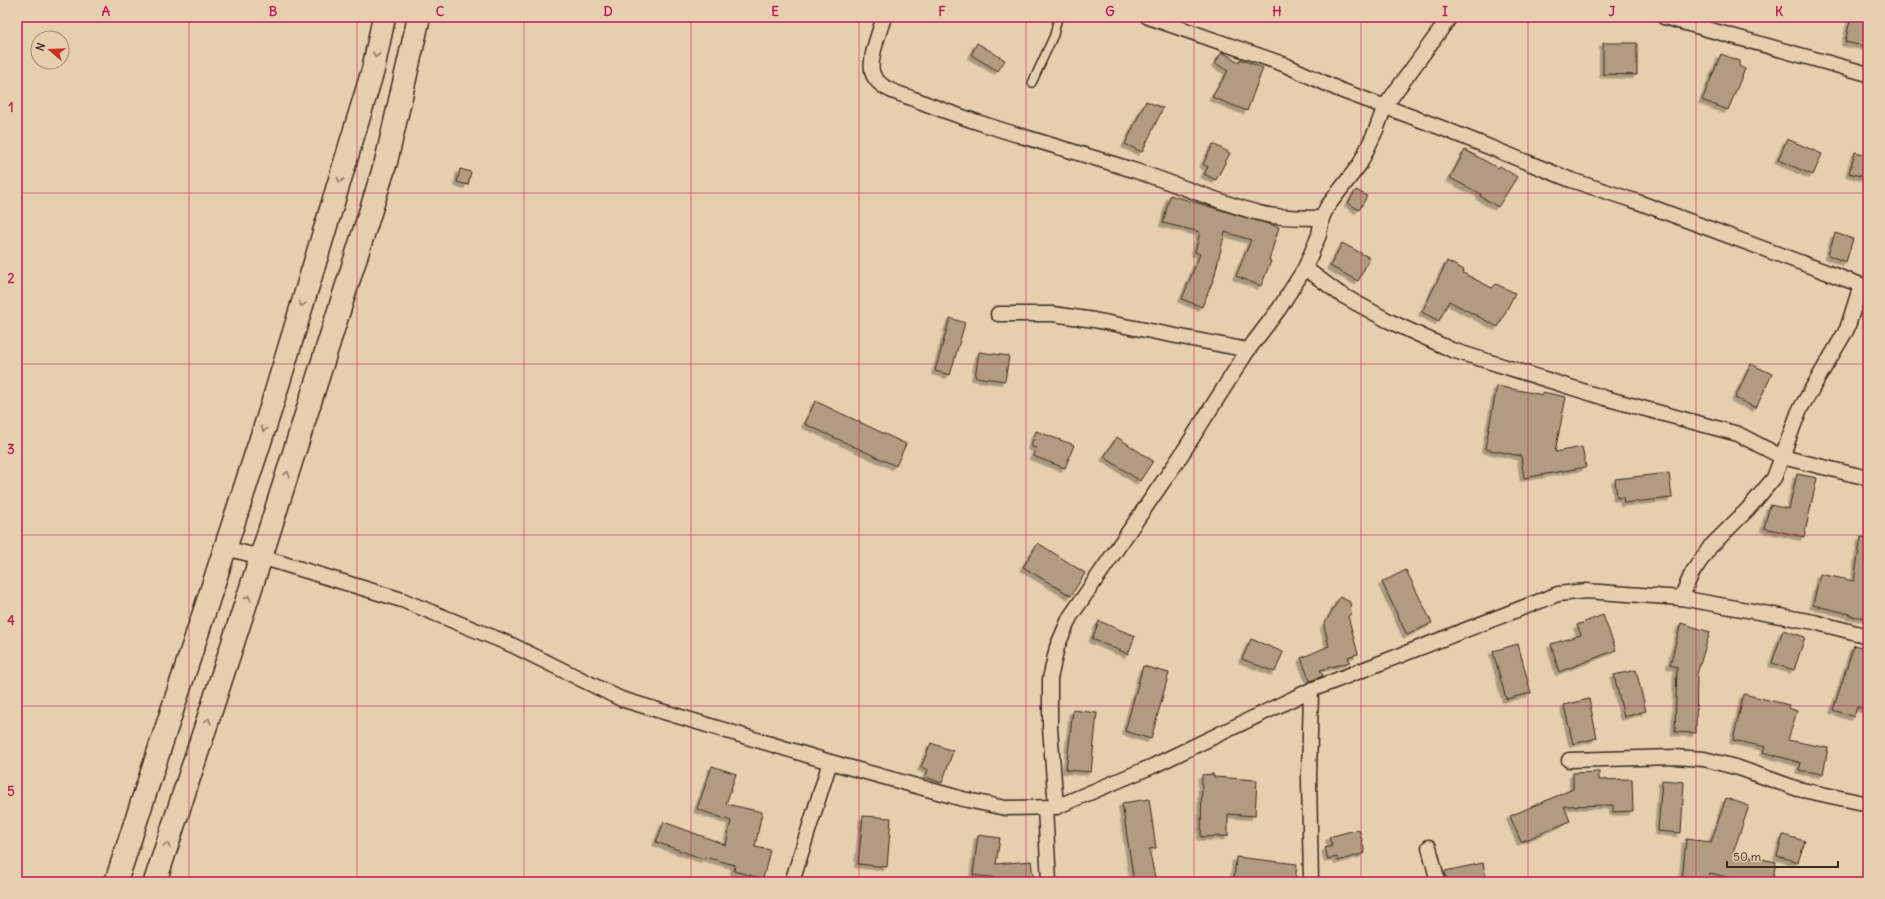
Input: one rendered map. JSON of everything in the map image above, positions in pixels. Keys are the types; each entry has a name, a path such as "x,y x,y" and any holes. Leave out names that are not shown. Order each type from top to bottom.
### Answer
{"highway":[{"path":"116,882 271,408 373,70 384,17"},
{"path":"155,882 261,557 386,162 419,17"}],"street":[{"path":"884,17 874,52 872,66 874,77 882,86 942,110 1138,171 1236,207 1261,214 1285,217 1322,218"},
{"path":"1148,17 1283,64 1340,90 1385,106 1571,180 1645,204 1864,286 1847,329 1799,411 1774,478 1748,509 1710,547 1692,574 1681,598"},
{"path":"1049,882 1051,807 1050,680 1057,647 1070,617 1180,457 1248,350 1306,268 1319,235 1322,218 1327,207 1360,164 1376,130 1385,106 1450,17"},
{"path":"1664,17 1868,74"},
{"path":"1306,268 1340,294 1373,313 1452,350 1605,398 1738,434 1782,457 1868,478"},
{"path":"998,314 1053,314 1248,350"},
{"path":"224,548 261,557 402,600 512,644 621,699 830,762 963,799 998,806 1051,807 1153,766 1311,690 1558,594 1586,591 1681,598 1814,622 1868,636"},
{"path":"1311,690 1309,778 1311,882"},
{"path":"1569,760 1674,757 1704,759 1739,768 1798,789 1868,804"},
{"path":"792,882 830,762"},
{"path":"1430,847 1438,882"}],"lane":[{"path":"1032,83 1054,34 1058,17"}],"building":[{"path":"1851,17 1868,17 1868,47 1845,42"},
{"path":"977,43 1005,60 998,71 971,55"},
{"path":"1603,43 1637,43 1637,75 1603,74"},
{"path":"1222,52 1239,62 1240,59 1263,68 1247,111 1212,97 1228,71 1215,63"},
{"path":"1721,54 1739,61 1739,66 1745,69 1728,110 1702,100"},
{"path":"1146,101 1163,108 1142,152 1125,144"},
{"path":"1787,139 1822,154 1813,175 1778,160"},
{"path":"1213,144 1230,153 1216,180 1204,174 1208,167 1203,164"},
{"path":"1465,150 1498,168 1500,166 1517,177 1498,207 1480,196 1481,194 1450,178"},
{"path":"1855,152 1868,155 1868,178 1849,173"},
{"path":"460,169 471,172 468,185 457,182"},
{"path":"1356,190 1367,196 1359,210 1348,203"},
{"path":"1170,195 1279,227 1269,260 1271,261 1261,286 1236,276 1251,240 1225,232 1214,278 1202,307 1182,299 1200,254 1195,252 1200,232 1163,223"},
{"path":"1835,233 1853,239 1846,262 1828,255"},
{"path":"1342,243 1370,258 1358,281 1330,266"},
{"path":"1447,261 1464,270 1463,273 1492,288 1496,284 1515,293 1498,327 1449,301 1439,321 1422,312"},
{"path":"950,318 965,323 950,375 935,371"},
{"path":"979,352 1009,356 1005,381 975,377"},
{"path":"1751,364 1772,374 1756,408 1735,398"},
{"path":"1497,386 1543,395 1543,392 1566,397 1555,452 1582,447 1586,467 1524,478 1521,456 1485,449"},
{"path":"815,401 906,444 896,466 805,424"},
{"path":"1036,431 1074,445 1065,468 1033,456 1036,448 1031,446"},
{"path":"1117,437 1153,461 1140,481 1104,457"},
{"path":"1669,473 1672,498 1624,503 1623,497 1617,498 1615,479"},
{"path":"1797,474 1817,478 1804,537 1764,528 1770,505 1789,509"},
{"path":"1861,537 1868,538 1868,618 1849,616 1850,614 1813,605 1820,574 1854,581"},
{"path":"1038,543 1085,573 1071,596 1023,567"},
{"path":"1406,570 1432,623 1407,635 1382,582"},
{"path":"1340,597 1350,602 1351,614 1348,616 1358,654 1348,657 1350,662 1320,670 1323,676 1310,681 1301,658 1329,646 1324,625"},
{"path":"1603,615 1616,650 1559,672 1551,644 1581,635 1577,625"},
{"path":"1099,621 1135,636 1128,654 1092,639"},
{"path":"1681,623 1710,632 1697,674 1696,733 1675,732 1677,667 1670,665"},
{"path":"1783,630 1805,637 1794,670 1772,663"},
{"path":"1251,639 1283,652 1275,672 1242,659"},
{"path":"1518,644 1531,693 1506,699 1493,651"},
{"path":"1854,645 1868,649 1868,710 1857,707 1854,717 1833,710"},
{"path":"1143,666 1169,673 1151,739 1125,731"},
{"path":"1636,670 1646,711 1624,717 1614,675"},
{"path":"1744,694 1789,705 1788,708 1797,711 1788,740 1828,748 1823,774 1799,770 1801,763 1763,752 1765,747 1733,740"},
{"path":"1589,699 1597,738 1573,744 1564,705"},
{"path":"1073,710 1097,713 1091,772 1066,770"},
{"path":"931,743 953,751 942,783 925,777 928,770 921,767"},
{"path":"712,766 736,774 726,804 762,812 755,847 770,850 763,879 734,871 735,865 705,857 704,859 656,842 664,822 726,845 731,821 697,809"},
{"path":"1599,772 1599,780 1632,779 1633,811 1613,812 1613,805 1564,806 1570,821 1521,842 1510,816 1573,789 1573,773"},
{"path":"1213,774 1214,777 1257,780 1255,816 1228,814 1228,836 1201,837 1202,775"},
{"path":"1662,780 1684,782 1681,833 1658,831"},
{"path":"1726,798 1749,806 1733,853 1776,862 1772,882 1750,882 1709,873 1708,882 1682,882 1686,839 1711,842"},
{"path":"1149,799 1156,848 1149,849 1156,882 1134,882 1122,803"},
{"path":"863,816 891,818 887,867 858,864"},
{"path":"1359,829 1365,853 1338,861 1337,857 1328,859 1325,848 1332,846 1329,837"},
{"path":"978,835 1000,838 996,864 1031,861 1034,882 1013,882 1013,880 973,875"},
{"path":"1783,835 1805,841 1798,862 1777,856"},
{"path":"1236,857 1297,864 1295,882 1234,880"},
{"path":"1483,863 1487,882 1447,882 1445,871"}]}
